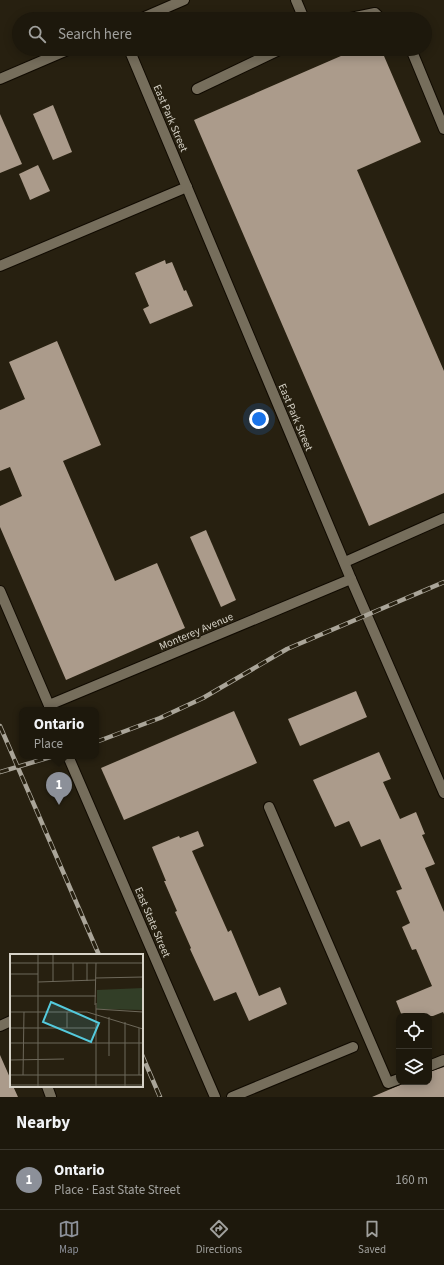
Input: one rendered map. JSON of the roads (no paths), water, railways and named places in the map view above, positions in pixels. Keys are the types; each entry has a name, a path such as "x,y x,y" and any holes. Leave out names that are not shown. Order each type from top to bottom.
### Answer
{"street":[{"path":"156,12 184,0"},
{"path":"296,0 301,12"},
{"path":"0,79 54,56"},
{"name":"East Park Street","path":"132,56 351,579 444,793"},
{"path":"197,89 266,56"},
{"path":"414,56 444,129"},
{"path":"0,266 187,187"},
{"path":"345,562 444,518"},
{"name":"Monterey Avenue","path":"52,707 351,579"},
{"path":"0,591 50,707"},
{"name":"East State Street","path":"69,759 215,1097"},
{"path":"269,806 388,1084 396,1080"},
{"path":"0,1026 10,1021"},
{"path":"232,1097 353,1047"},
{"path":"432,1065 444,1060"},
{"path":"47,1087 51,1097"}],"railway":[{"path":"99,741 160,718 203,698 287,649 444,582"},
{"path":"0,726 99,954"},
{"path":"0,772 44,759"},
{"path":"143,1057 160,1097"}],"place":[{"name":"Ontario","path":"59,805"}]}
